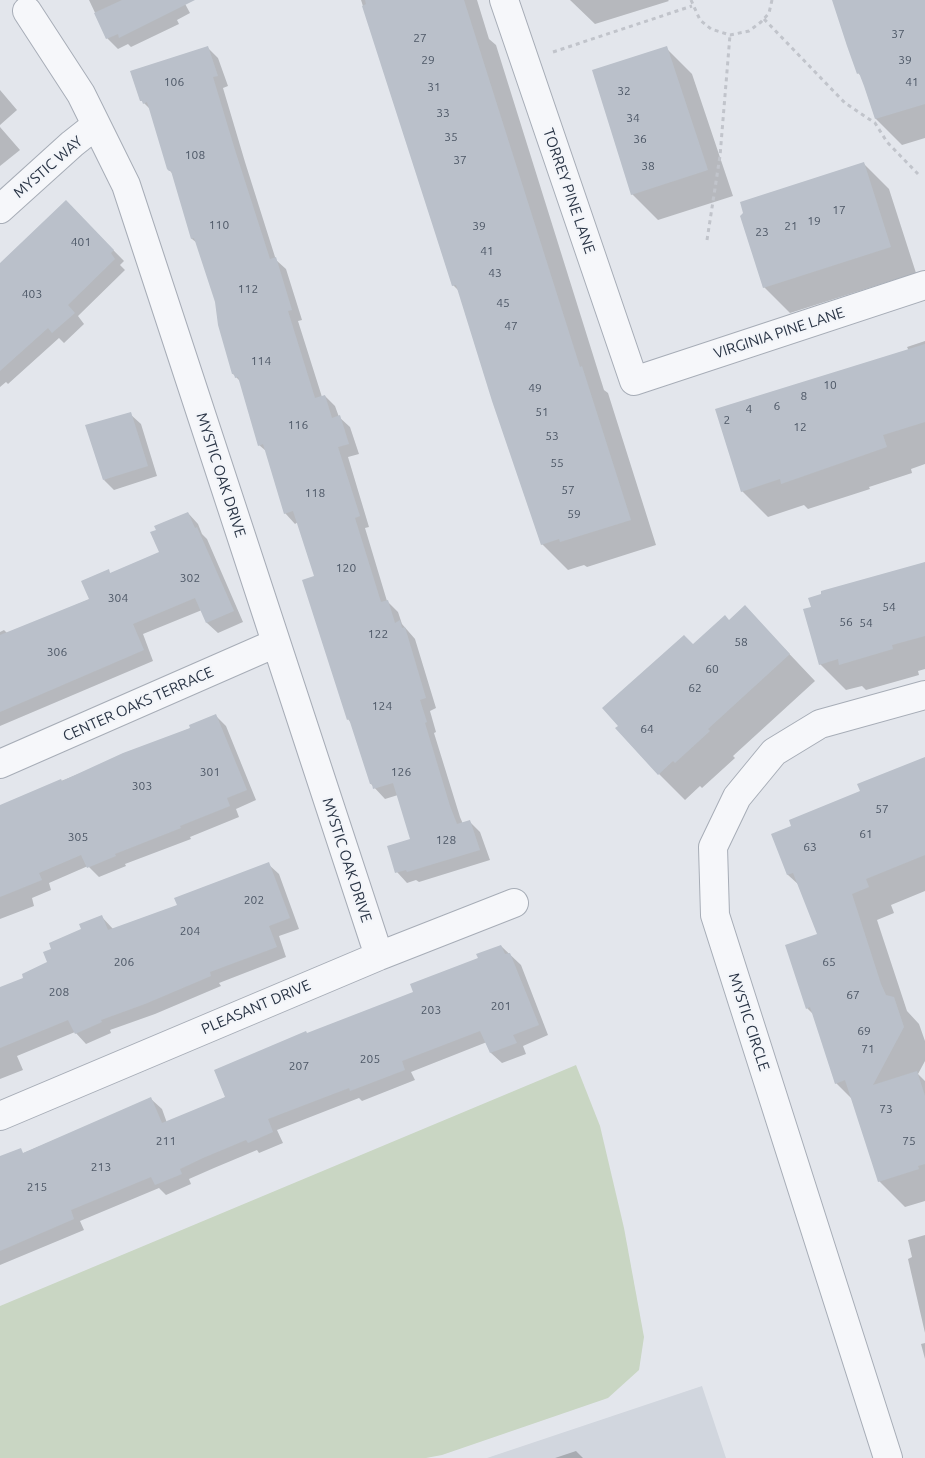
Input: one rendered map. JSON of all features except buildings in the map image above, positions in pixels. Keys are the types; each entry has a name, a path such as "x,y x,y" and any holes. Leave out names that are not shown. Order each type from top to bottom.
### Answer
{"street":[{"name":"TORREY PINE LANE","path":"504,0 634,381"},
{"name":"MYSTIC OAK DRIVE","path":"20,4 52,48 81,94 126,185 378,956"},
{"name":"MYSTIC WAY","path":"0,209 72,144 96,125"},
{"name":"VIRGINIA PINE LANE","path":"634,381 925,285"},
{"name":"CENTER OAKS TERRACE","path":"0,764 276,643"},
{"name":"MYSTIC CIRCLE","path":"888,1458 715,915 713,847 737,797 774,752 820,724 925,695"},
{"name":"PLEASANT DRIVE","path":"0,1116 378,956 514,903"}],"path":[{"path":"691,0 692,6 700,20 711,29 730,35 749,30 764,19 772,0"},
{"path":"552,52 692,6"},
{"path":"764,19 845,103 875,123 887,142 918,174"},
{"path":"707,240 720,156 730,35"}],"shaded area":[{"path":"702,1386 726,1458 487,1458"}],"green space":[{"path":"576,1065 600,1126 624,1228 644,1337 639,1370 608,1398 442,1455 426,1458 0,1458 0,1306"}]}
